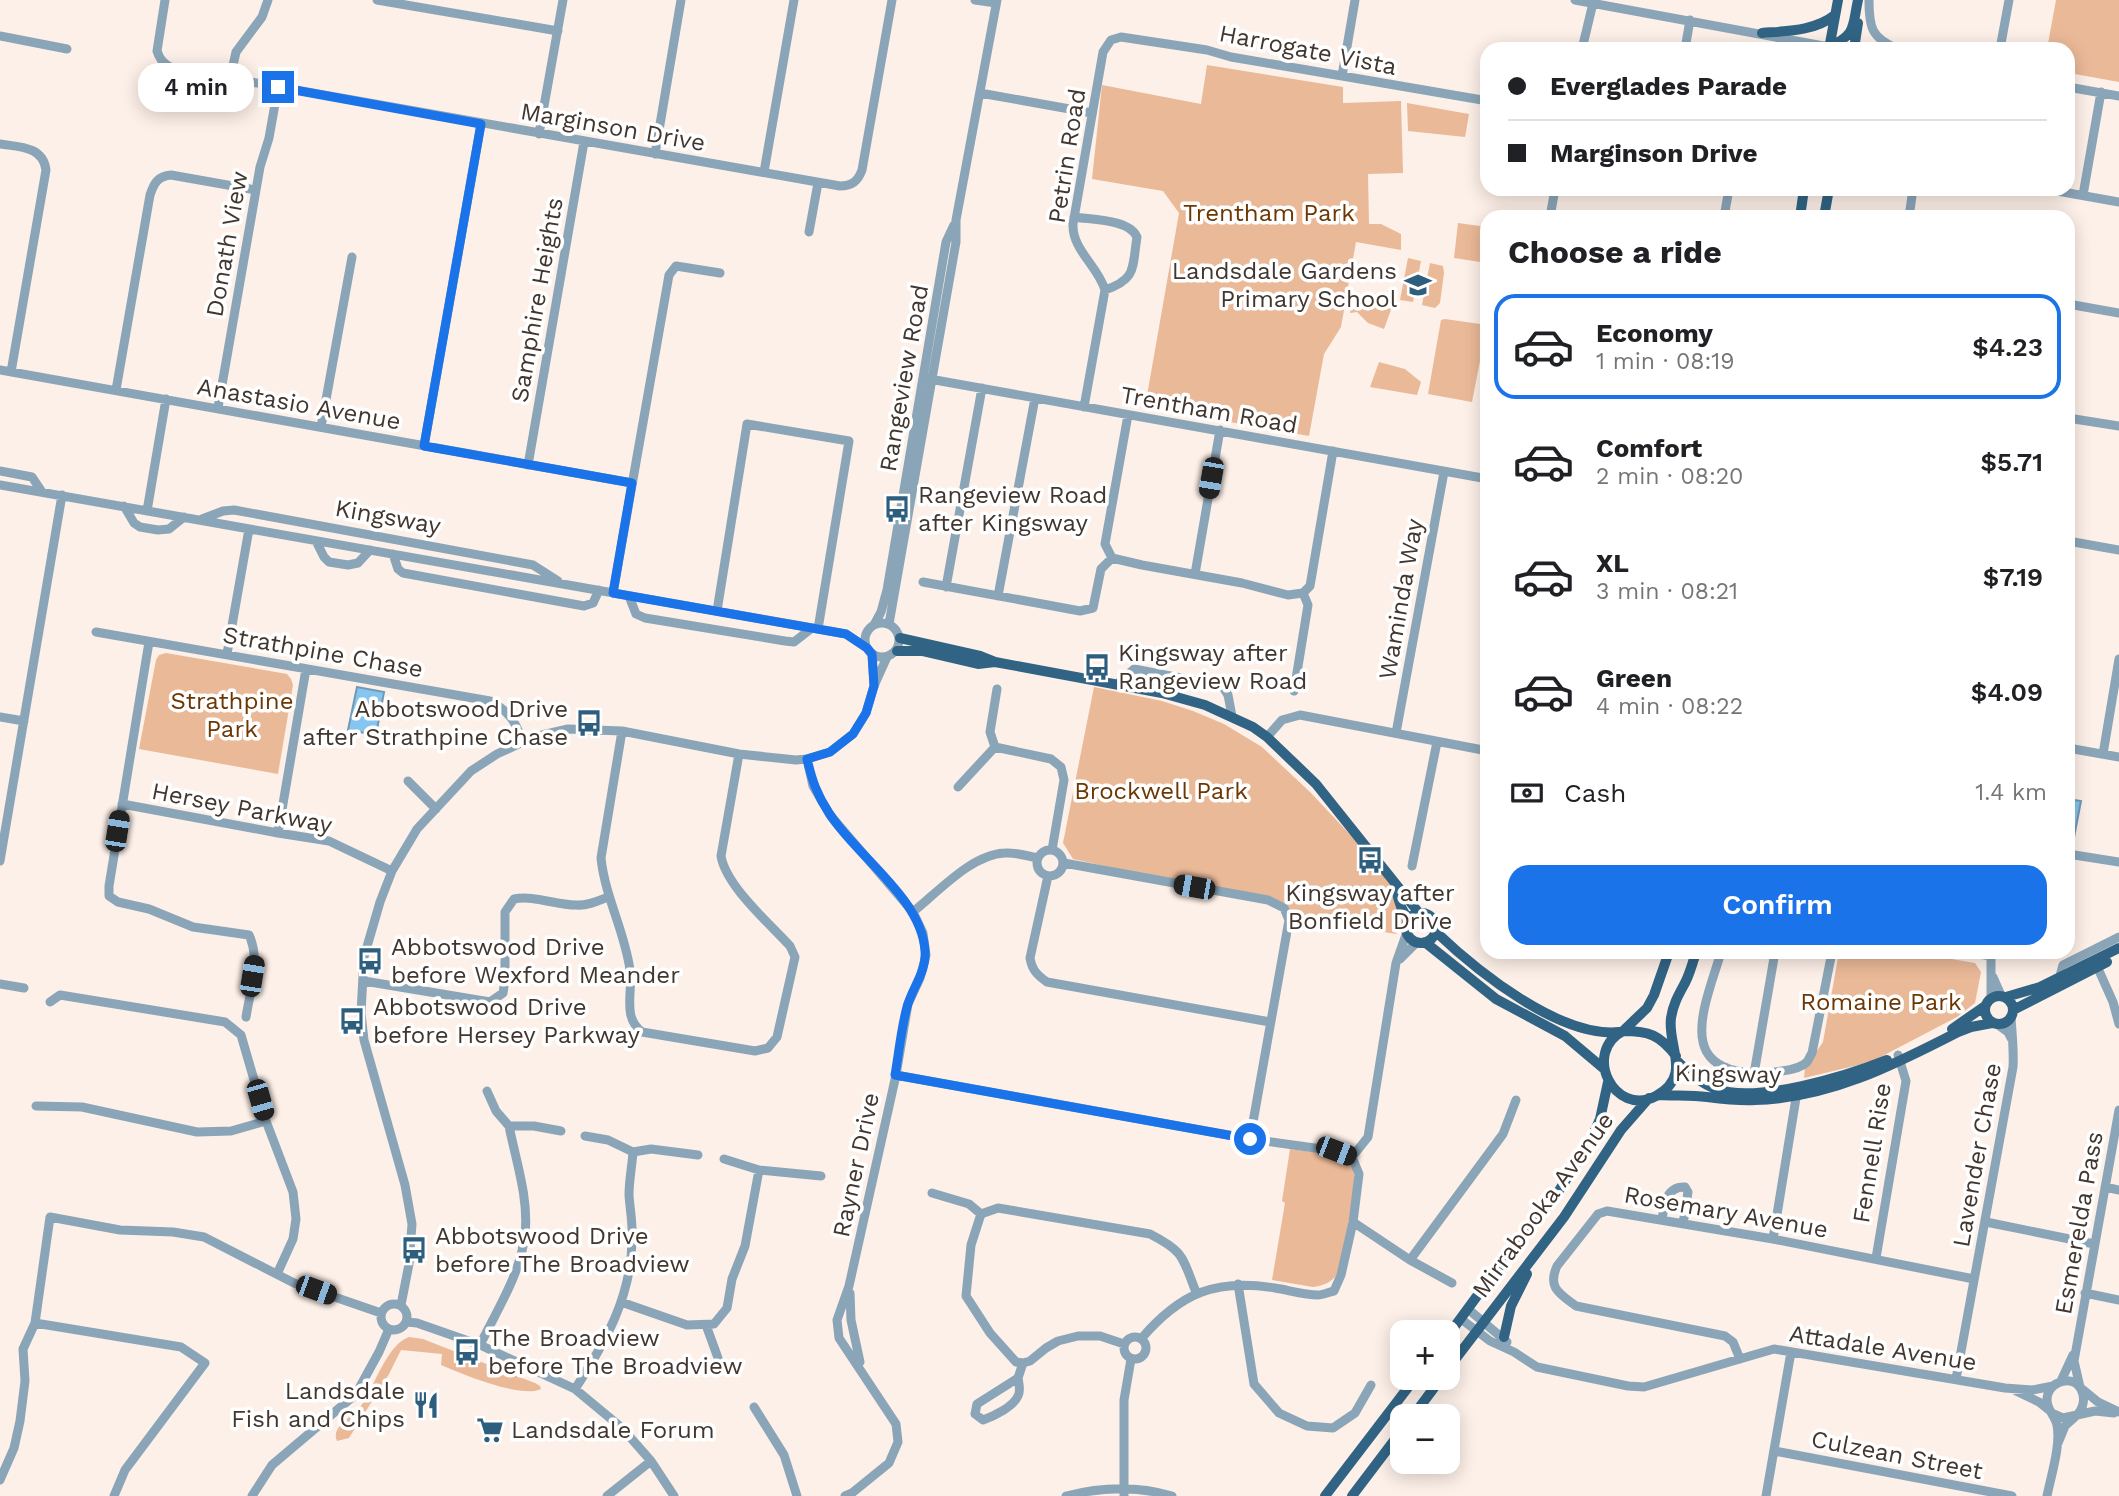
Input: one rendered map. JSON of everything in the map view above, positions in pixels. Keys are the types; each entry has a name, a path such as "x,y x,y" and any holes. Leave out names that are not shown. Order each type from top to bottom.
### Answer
{"main road":[{"path":"1830,42 1838,0"},
{"path":"1838,42 1849,35 1860,0"},
{"path":"1855,42 1860,0"},
{"path":"1762,33 1811,27 1835,15"},
{"path":"900,638 980,656 995,662 1162,692 1232,716 1267,737 1316,784 1392,879 1405,915 1426,914 1432,918 1436,925 1434,937 1421,943"},
{"path":"892,654 922,651 978,664 995,662"},
{"path":"1414,916 1406,924 1406,932 1411,940 1421,943 1496,999 1565,1036 1603,1068 1608,1082 1616,1091 1637,1100 1654,1096 1673,1080 1676,1058 1671,1018 1674,1003 1694,959"},
{"path":"1436,932 1504,989 1547,1013 1605,1034 1639,1031 1653,1034 1666,1043 1676,1058"},
{"name":"Kingsway","path":"1654,1096 1756,1100 1797,1091 1899,1058 1958,1032 2005,1023 2012,1014 2119,948"},
{"name":"Kingsway","path":"1899,1058 1958,1026 1996,999 2040,987 2060,976 2119,956"},
{"path":"1603,1068 1608,1045 1647,1008 1667,959"},
{"path":"1994,1023 1985,1016 1996,999 2011,1003 2012,1014"},
{"name":"Kingsway","path":"1676,1058 1695,1078 1714,1089 1797,1091"},
{"name":"Mirrabooka Avenue","path":"1460,1320 1553,1200 1589,1144 1600,1119 1608,1082"},
{"name":"Mirrabooka Avenue","path":"1460,1354 1564,1217 1621,1130 1654,1096"},
{"path":"1504,1337 1511,1306 1539,1250"},
{"path":"1325,1496 1406,1390"},
{"path":"1352,1496 1390,1446"}],"street":[{"name":"Marginson Drive","path":"165,0 158,51 165,65 172,68 818,183 848,186 860,177 892,0"},
{"path":"230,79 236,52 262,17 268,0"},
{"path":"377,0 558,31"},
{"path":"539,134 564,0"},
{"path":"654,154 681,0"},
{"path":"764,172 794,0"},
{"path":"975,0 996,2"},
{"path":"1342,76 1355,0"},
{"path":"1575,0 1802,42"},
{"path":"1869,0 1869,24 1883,42"},
{"path":"2001,42 2009,0"},
{"name":"Rangeview Road","path":"889,624 900,535 927,379 956,242 956,220 996,2"},
{"path":"1584,42 1592,3"},
{"path":"1686,42 1690,20"},
{"path":"0,36 67,49"},
{"name":"Harrogate Vista","path":"1121,37 1480,100"},
{"name":"Petrin Road","path":"1105,290 1075,240 1074,217 1103,52 1111,40 1121,37"},
{"name":"Donath View","path":"218,408 260,167 269,138 278,87"},
{"path":"2075,88 2119,96"},
{"path":"2083,195 2101,92"},
{"path":"980,93 1092,113"},
{"path":"424,446 481,124"},
{"name":"Samphire Heights","path":"528,465 584,142"},
{"path":"0,144 31,149 43,158 46,170 11,372"},
{"path":"116,390 150,195 156,181 171,175 256,190"},
{"path":"809,232 818,183"},
{"path":"2075,194 2119,202"},
{"path":"1074,217 1129,227 1137,237 1132,271 1128,278 1123,283 1105,290 1084,407"},
{"path":"321,427 352,257"},
{"path":"613,593 669,275 676,266 720,273"},
{"path":"2075,305 2119,313"},
{"name":"Anastasio Avenue","path":"0,370 632,483"},
{"name":"Trentham Road","path":"927,379 1480,478"},
{"path":"946,587 982,388"},
{"path":"998,596 1035,398"},
{"path":"147,511 166,399"},
{"path":"1112,558 1105,544 1128,415"},
{"path":"2075,419 2119,426"},
{"path":"629,596 636,614 645,618 794,642 815,628 849,441 747,424 717,611"},
{"path":"1195,574 1220,430"},
{"path":"1112,558 1242,583 1288,595 1303,593 1310,586 1333,451"},
{"name":"Kingsway","path":"0,471 32,477 42,492"},
{"name":"Waminda Way","path":"1396,733 1444,472"},
{"name":"Kingsway","path":"0,485 815,628 846,634 869,651"},
{"path":"0,861 3,824 24,721 62,495"},
{"path":"124,506 134,523 149,529 169,528 184,517"},
{"name":"Kingsway","path":"201,520 223,511 234,510 533,565 564,584"},
{"path":"227,654 249,529"},
{"name":"Rangeview Road","path":"871,626 881,612 900,535"},
{"name":"Kingsway","path":"316,541 330,562 348,565 358,563 370,550"},
{"path":"2075,542 2119,550"},
{"name":"Kingsway","path":"393,554 398,569 403,573 584,606 593,603 599,590"},
{"path":"923,582 1080,611 1093,608 1101,569 1112,558"},
{"path":"1294,691 1308,605 1303,593"},
{"path":"401,1306 409,1264 412,1224 405,1185 364,1040 361,1013 364,957 380,902 392,871 418,829 471,771 497,754 523,742 542,734 568,729 622,731 739,754 796,760 830,752 853,734 866,713 874,686 900,638 898,631 881,622 871,626 865,636 874,686"},
{"name":"Kingsway","path":"846,634 871,626"},
{"name":"Strathpine Chase","path":"96,632 490,701 504,708 513,719 523,742"},
{"path":"149,642 109,896 118,902 149,909 193,927 249,936 256,956 246,1017"},
{"path":"869,651 879,657 892,654"},
{"path":"2103,754 2119,659"},
{"path":"278,834 306,669"},
{"path":"1117,684 1134,669 1217,685 1223,687 1228,695 1232,716"},
{"path":"995,747 990,732 997,690"},
{"path":"1267,737 1283,720 1300,715 1480,749"},
{"path":"0,717 24,721"},
{"path":"622,731 601,858 608,897 628,955 632,986 629,1014 635,1026 642,1032 755,1051 768,1048 777,1037 796,957 790,946 734,885 723,867 721,856 739,754"},
{"path":"1412,866 1437,741"},
{"path":"958,787 995,747"},
{"path":"995,747 1051,759 1061,768 1064,779 1052,850"},
{"path":"2075,749 2119,757"},
{"name":"Rayner Drive","path":"807,759 813,786 830,815 913,912 923,933 926,954 920,978 908,1004 849,1286 837,1320 839,1338 896,1424 898,1442 889,1462 845,1496"},
{"path":"408,781 436,809"},
{"name":"Hersey Parkway","path":"122,804 328,841 392,871"},
{"path":"1052,850 1060,853 1064,863 1058,874 1048,876 1039,870 1038,858 1045,851 1052,850"},
{"path":"913,912 974,862 987,856 1005,853 1038,858"},
{"path":"2075,855 2119,862"},
{"path":"1064,863 1268,900 1284,908 1289,920 1250,1139"},
{"path":"1048,876 1030,958 1032,969 1047,982 1270,1022"},
{"path":"364,981 489,1002 503,993 505,912 513,899 524,897 575,905 591,904 608,897"},
{"path":"1352,1157 1368,1137 1396,963 1406,932"},
{"name":"Kingsway","path":"2060,976 2063,965 2119,937"},
{"path":"1396,963 1421,943"},
{"path":"1719,959 1702,1031 1706,1051 1714,1060 1729,1069 1763,1075 1792,1070 1806,1063 1812,1053 1831,959"},
{"path":"1754,1074 1774,959"},
{"path":"1992,959 1991,973 1996,999"},
{"path":"2096,963 2113,1002 2119,1024"},
{"path":"0,984 24,988"},
{"path":"50,1002 60,995 225,1023 242,1035 266,1121 293,1192 296,1219 293,1239 278,1274"},
{"name":"Lavender Chase","path":"2011,1038 2012,1014"},
{"name":"Lavender Chase","path":"1956,1379 1986,1222 2014,1051 2008,1032 1994,1023"},
{"name":"Fennell Rise","path":"1876,1258 1906,1081 1899,1058"},
{"path":"895,1075 1250,1139 1336,1151 1352,1157 1359,1174 1353,1222 1341,1275 1334,1291 1318,1295 1251,1284 1213,1287 1196,1292 1165,1312 1141,1339"},
{"path":"480,1345 517,1269 525,1236 526,1216 509,1126 496,1111 487,1091"},
{"path":"1773,1239 1797,1091"},
{"path":"1410,1260 1503,1133 1516,1100"},
{"path":"36,1106 82,1107 197,1132 230,1131 266,1121"},
{"name":"Esmerelda Pass","path":"2080,1387 2074,1362 2119,1111"},
{"path":"509,1126 534,1126 561,1131"},
{"path":"585,1136 608,1140 633,1152 651,1149 698,1155"},
{"path":"575,1389 616,1321 629,1276 632,1239 629,1192 633,1152"},
{"path":"724,1159 759,1170 821,1176"},
{"path":"621,1302 687,1325 714,1324 727,1308 732,1279 745,1246 759,1170"},
{"path":"1661,1220 1665,1201 1671,1191 1685,1187 1688,1192 1683,1224"},
{"path":"2105,1187 2119,1190"},
{"path":"932,1193 968,1204 981,1214"},
{"path":"981,1214 998,1208 1150,1234 1180,1253 1196,1292"},
{"name":"Rosemary Avenue","path":"1740,1359 1733,1342 1725,1336 1583,1308 1560,1294 1552,1276 1556,1266 1598,1214 1607,1211 1876,1258 1974,1279"},
{"path":"981,1214 971,1245 966,1296 990,1333 1016,1362 1030,1362 1058,1341 1070,1337 1096,1335 1124,1344"},
{"path":"0,1480 15,1448 25,1381 23,1349 35,1323 50,1217 120,1230 173,1231 204,1237 294,1283 381,1313"},
{"path":"1353,1222 1410,1260 1452,1283"},
{"path":"1986,1222 2094,1244"},
{"path":"1238,1284 1254,1384 1279,1413 1307,1426 1334,1428 1355,1413 1371,1385"},
{"name":"Rayner Drive","path":"849,1286 854,1342 865,1377"},
{"path":"2085,1293 2119,1300"},
{"path":"407,1322 406,1311 401,1306 389,1305 381,1313 381,1321 389,1329 397,1330 407,1322 417,1324 480,1345 575,1389 622,1428 651,1461 674,1496"},
{"name":"Attadale Avenue","path":"1465,1314 1484,1322 1504,1337 1514,1352"},
{"name":"Attadale Avenue","path":"1465,1314 1477,1332 1537,1367 1628,1386 1644,1387 1774,1349 2005,1388 2022,1393 2051,1412"},
{"path":"35,1323 181,1347 205,1363 125,1470 114,1496"},
{"path":"706,1325 718,1358"},
{"path":"252,1496 272,1465 356,1394 389,1329"},
{"path":"1124,1344 1130,1338 1141,1339"},
{"path":"1124,1344 1125,1354 1131,1359 1138,1359 1144,1355 1147,1348 1141,1339"},
{"name":"Esmerelda Pass","path":"2057,1383 2077,1343"},
{"path":"1766,1496 1791,1352"},
{"path":"1123,1493 1124,1400 1131,1359"},
{"path":"1018,1378 977,1404 975,1414 983,1420 994,1416 1017,1398 1020,1388 1018,1378 1023,1363"},
{"path":"2047,1496 2056,1448 2057,1426 2048,1406 2047,1395 2057,1383 2071,1382 2098,1402 2119,1413"},
{"name":"Attadale Avenue","path":"2005,1388 2032,1390 2057,1383"},
{"path":"2056,1448 2066,1426 2081,1410 2085,1399 2080,1387"},
{"path":"754,1407 784,1455 797,1496"},
{"path":"2051,1412 2063,1418 2095,1411 2119,1413"},
{"name":"Culzean Street","path":"1775,1451 2012,1496"},
{"path":"607,1496 651,1461"},
{"path":"1066,1496 1095,1490 1123,1493 1148,1491 1172,1496"}],"green space":[{"path":"2056,0 2119,0 2119,82 2075,74 2075,42 2048,42"},
{"name":"Trentham Park","path":"1207,65 1343,87 1343,103 1401,101 1403,173 1368,174 1369,224 1381,224 1401,234 1401,250 1356,242 1341,327 1324,354 1309,436 1145,407 1179,213 1163,191 1092,179 1102,85 1201,104"},
{"path":"1407,103 1469,114 1465,137 1408,131"},
{"path":"1458,223 1480,226 1480,262 1454,258"},
{"path":"1408,258 1421,261 1413,302 1400,300"},
{"path":"1430,263 1443,266 1444,273 1440,303 1435,308 1422,305"},
{"path":"1352,299 1392,307 1384,329 1368,323 1357,312 1350,313"},
{"path":"1441,320 1480,324 1480,361 1472,402 1428,394"},
{"path":"1379,362 1405,369 1421,382 1417,395 1370,387"},
{"name":"Strathpine Park","path":"166,653 287,674 293,685 278,774 139,749 156,660 159,655"},
{"name":"Brockwell Park","path":"1094,687 1162,701 1193,711 1224,724 1262,747 1310,792 1392,879 1405,915 1396,934 1288,917 1277,904 1073,859 1063,843"},
{"name":"Romaine Park","path":"1838,959 1952,959 1975,963 1981,972 1975,1003 1957,1017 1871,1062 1804,1078 1805,1068 1823,1042"},
{"path":"1290,1149 1334,1155 1348,1160 1354,1173 1351,1209 1337,1274 1327,1283 1313,1287 1272,1280 1285,1203 1282,1201"},
{"path":"409,1337 423,1339 535,1383 541,1389 520,1391 492,1384 441,1365 442,1354 401,1350 349,1438 337,1441 340,1426 363,1403 388,1356 401,1341"}],"water":[{"path":"357,687 384,692 376,735 348,730"},
{"path":"2075,800 2081,801 2075,832"}],"place":[{"name":"Landsdale Gardens Primary School","path":"1418,285"},
{"name":"Rangeview Road after Kingsway","path":"897,509"},
{"name":"Kingsway after Rangeview Road","path":"1097,667"},
{"name":"Abbotswood Drive after Strathpine Chase","path":"589,723"},
{"name":"Kingsway after Bonfield Drive","path":"1370,860"},
{"name":"Abbotswood Drive before Wexford Meander","path":"370,961"},
{"name":"Abbotswood Drive before Hersey Parkway","path":"352,1021"},
{"name":"Abbotswood Drive before The Broadview","path":"414,1250"},
{"name":"The Broadview before The Broadview","path":"467,1352"},
{"name":"Landsdale Fish and Chips","path":"426,1405"},
{"name":"Landsdale Forum","path":"490,1430"}],"route":[{"path":"278,87 481,124 424,446 632,483 613,593 846,634 872,654 874,686 866,713 853,734 830,752 807,759 813,786 830,815 913,912 923,933 926,954 920,978 908,1004 895,1075 1250,1139"}]}
